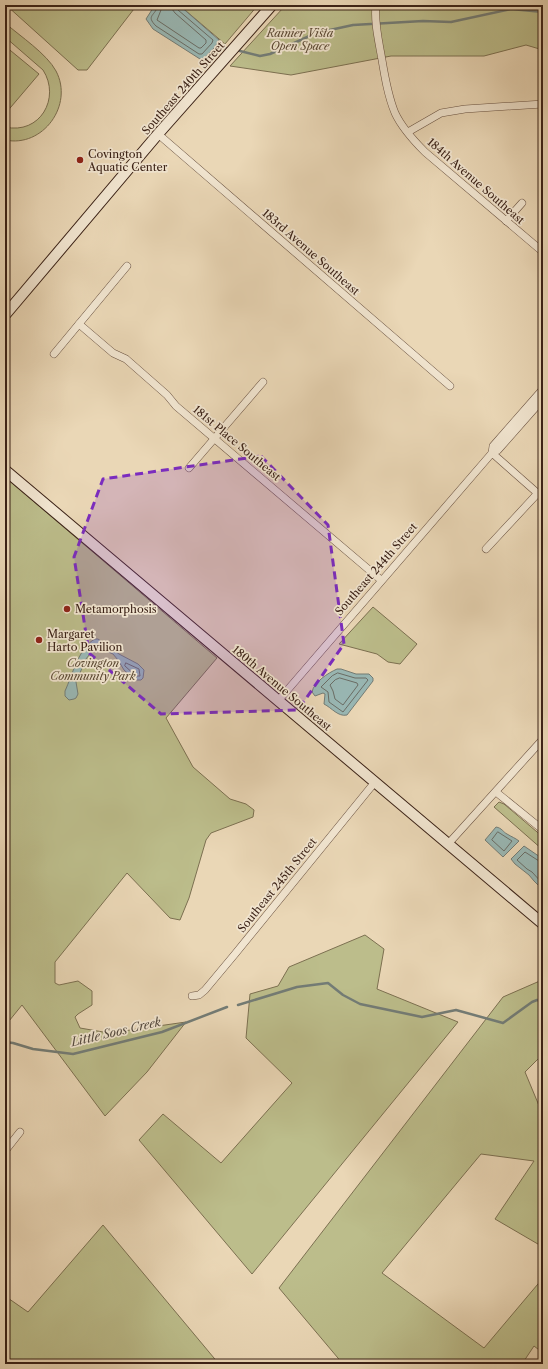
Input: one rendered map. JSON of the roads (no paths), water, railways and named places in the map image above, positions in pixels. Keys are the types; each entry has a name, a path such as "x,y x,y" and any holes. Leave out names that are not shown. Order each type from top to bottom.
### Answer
{"street":[{"name":"Southeast 240th Street","path":"5,316 158,134 272,5"},
{"name":"184th Avenue Southeast","path":"376,5 376,25 388,93 396,115 425,152 543,252"},
{"path":"408,132 441,113 465,109 543,104"},
{"name":"183rd Avenue Southeast","path":"158,134 450,386"},
{"path":"506,221 522,203"},
{"path":"54,354 127,266"},
{"name":"181st Place Southeast","path":"79,324 113,353 126,359 167,395 176,406 381,580"},
{"path":"189,468 263,382"},
{"name":"Southeast 244th Street","path":"492,453 493,446 543,389"},
{"name":"Southeast 244th Street","path":"278,701 492,453 498,450 543,398"},
{"path":"486,549 540,496 492,453"},
{"name":"180th Avenue Southeast","path":"5,470 278,701 449,843 543,924"},
{"path":"449,843 543,739"},
{"name":"Southeast 245th Street","path":"192,996 199,995 205,990 236,954 375,782"},
{"path":"496,792 543,830"},
{"path":"5,1151 20,1132"}],"water":[{"path":"155,5 179,5 219,40 216,46 203,59 200,59 153,29 146,19"},
{"path":"95,639 98,639 119,654 138,664 144,670 143,678 141,680 135,680 124,670 113,654 101,649 92,651 86,659 76,682 78,694 76,698 69,700 65,696 65,691 77,662 85,648"},
{"path":"337,669 356,674 369,674 373,678 373,681 347,715 341,715 324,704 325,694 323,693 315,696 312,692 318,681"},
{"path":"496,827 500,828 519,841 503,857 485,840"},
{"path":"524,846 543,859 543,890 511,859"}],"waterway":[{"path":"236,50 260,56 270,54 316,33 353,25 423,21 451,22 511,9 543,12"},
{"path":"216,46 229,49"},
{"name":"Little Soos Creek","path":"238,1005 297,987 328,983 343,995 360,1004 422,1017 456,1010 503,1023 532,1002 537,1000 543,1001"},
{"name":"Little Soos Creek","path":"5,1042 33,1049 73,1054 162,1032 227,1007"}],"place":[{"name":"Covington Aquatic Center","path":"80,160"},
{"name":"Metamorphosis","path":"67,609"},
{"name":"Margaret Harto Pavilion","path":"39,640"}],"park label":[{"name":"Rainier Vista Open Space","path":"300,39"},
{"name":"Covington Community Park","path":"93,669"}]}
